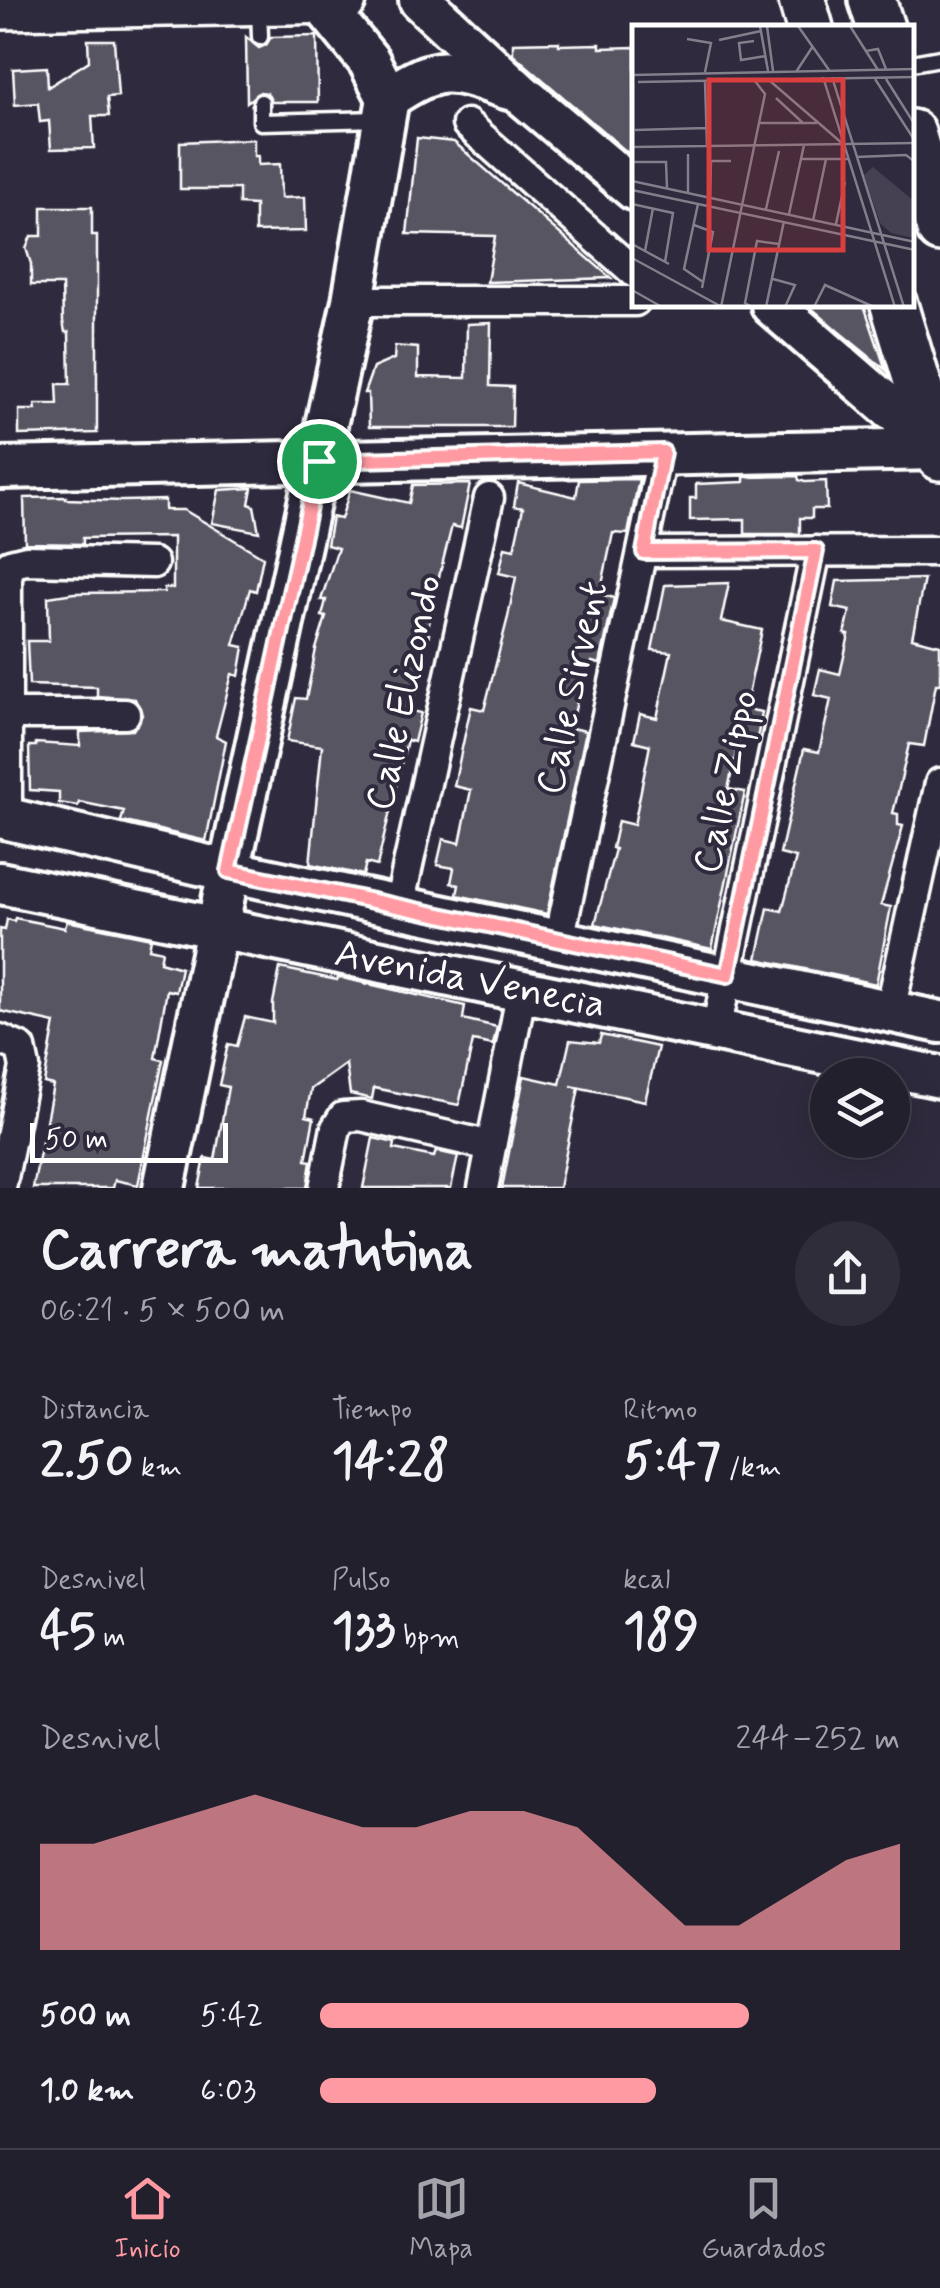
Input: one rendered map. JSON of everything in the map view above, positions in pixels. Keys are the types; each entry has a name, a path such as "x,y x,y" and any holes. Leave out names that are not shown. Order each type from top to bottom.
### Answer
{"main road":[{"path":"0,6 260,19 320,1 344,0"},
{"path":"802,0 809,25"},
{"path":"872,0 880,25"},
{"path":"915,143 940,229"},
{"path":"895,308 939,452"}],"street":[{"path":"420,0 519,92 632,187"},
{"path":"164,1188 353,301 386,108 369,62 320,1"},
{"path":"386,108 410,82 450,70 519,92"},
{"path":"467,124 632,271"},
{"path":"353,301 632,301"},
{"path":"775,308 939,452"},
{"path":"0,468 663,452 939,452"},
{"name":"Calle Sirvent","path":"559,940 663,452"},
{"name":"Calle Elizondo","path":"399,906 489,498"},
{"name":"Calle Zippo","path":"716,1030 816,551"},
{"path":"644,552 940,551"},
{"path":"3,818 6,578 10,564 26,560 153,563"},
{"path":"6,714 126,714"},
{"path":"890,1011 940,783"},
{"name":"Avenida Venecia","path":"3,818 229,871 940,1022"},
{"name":"Avenida Venecia","path":"0,883 940,1077"},
{"path":"483,1188 522,990"},
{"path":"0,1039 21,1048 25,1067 1,1188"},
{"path":"324,1188 336,1128 343,1117 361,1116 491,1146"}],"lane":[{"path":"915,62 940,58"},
{"path":"262,102 261,122 386,108"}],"building":[{"path":"317,36 318,102 272,102 267,93 260,92 247,102 246,37 259,48 271,37"},
{"path":"88,40 114,40 118,96 107,97 109,116 92,116 94,148 51,149 49,121 40,122 38,103 15,105 13,69 47,67 48,87 89,61"},
{"path":"513,43 632,47 632,156 513,54"},
{"path":"417,138 454,142 611,278 487,282 495,236 407,234"},
{"path":"254,139 258,165 280,164 281,198 305,197 306,231 255,232 255,205 239,204 239,189 180,189 180,142"},
{"path":"42,207 92,207 92,235 97,235 97,433 19,435 19,410 36,410 35,404 58,404 57,384 70,384 69,332 65,332 63,322 62,285 31,285 26,248 31,236 42,236"},
{"path":"811,308 865,308 886,370"},
{"path":"491,323 490,386 513,387 512,427 369,427 368,393 364,393 373,368 394,359 395,346 418,348 418,377 466,378 467,324"},
{"path":"798,476 805,482 826,481 827,509 812,509 812,518 800,518 800,534 745,534 745,519 690,520 690,498 696,498 696,484 744,482 744,477"},
{"path":"639,479 628,534 613,533 600,594 614,598 600,664 592,662 584,684 581,683 571,728 586,731 547,914 457,895 459,885 451,883 454,868 437,865 443,839 460,843 471,790 454,786 468,720 471,707 484,710 508,617 516,577 499,573 505,547 514,549 523,508 514,506 518,483 576,497 579,480"},
{"path":"470,484 461,528 452,526 432,604 435,605 411,711 421,713 414,742 407,740 377,866 366,863 363,875 310,864 322,746 287,741 296,698 306,699 326,617 322,616 326,600 321,600 338,548 327,545 332,517 341,519 350,490 409,503 413,485"},
{"path":"252,488 249,504 254,506 259,532 212,523 219,490"},
{"path":"24,498 165,500 165,510 184,510 263,557 256,591 250,589 234,645 244,647 239,676 232,674 216,736 226,741 206,841 121,821 124,811 79,802 78,806 59,803 59,792 30,790 29,746 80,746 80,732 133,730 142,715 135,699 97,696 97,687 29,685 27,641 49,641 48,597 164,592 164,588 173,588 173,537 83,538 83,544 25,543"},
{"path":"924,579 912,638 940,645 940,684 936,684 924,746 909,744 893,813 898,814 898,825 903,826 881,905 891,907 876,984 757,959 768,908 782,911 796,858 780,854 804,749 819,752 831,699 814,695 820,669 840,674 849,635 845,634 850,611 832,607 837,581"},
{"path":"729,583 721,621 762,630 745,709 762,712 757,739 740,736 728,789 745,792 712,949 595,924 615,849 612,848 618,821 634,825 650,745 634,741 640,714 657,718 671,652 652,650 665,585"},
{"path":"7,919 65,928 67,921 151,938 149,948 162,951 160,962 181,968 176,992 167,990 155,1058 163,1060 138,1185 115,1180 113,1188 33,1188 53,1085 44,1083 55,1023 0,1011 0,929 5,930"},
{"path":"280,968 465,1006 463,1019 497,1027 493,1045 473,1041 459,1105 374,1088 372,1099 350,1094 346,1064 311,1089 306,1116 314,1118 306,1160 311,1161 307,1188 199,1188 205,1158 215,1160 228,1087 219,1085 228,1044 237,1046 245,1017 273,1023"},
{"path":"601,1035 658,1047 645,1101 571,1086 579,1088 559,1188 502,1188 524,1076 560,1084 570,1040 599,1043"},
{"path":"373,1138 395,1143 394,1149 434,1157 436,1151 458,1156 451,1188 363,1188"}],"route":[{"path":"663,452 644,552 816,551 728,975 229,871 319,461 663,452"}]}
